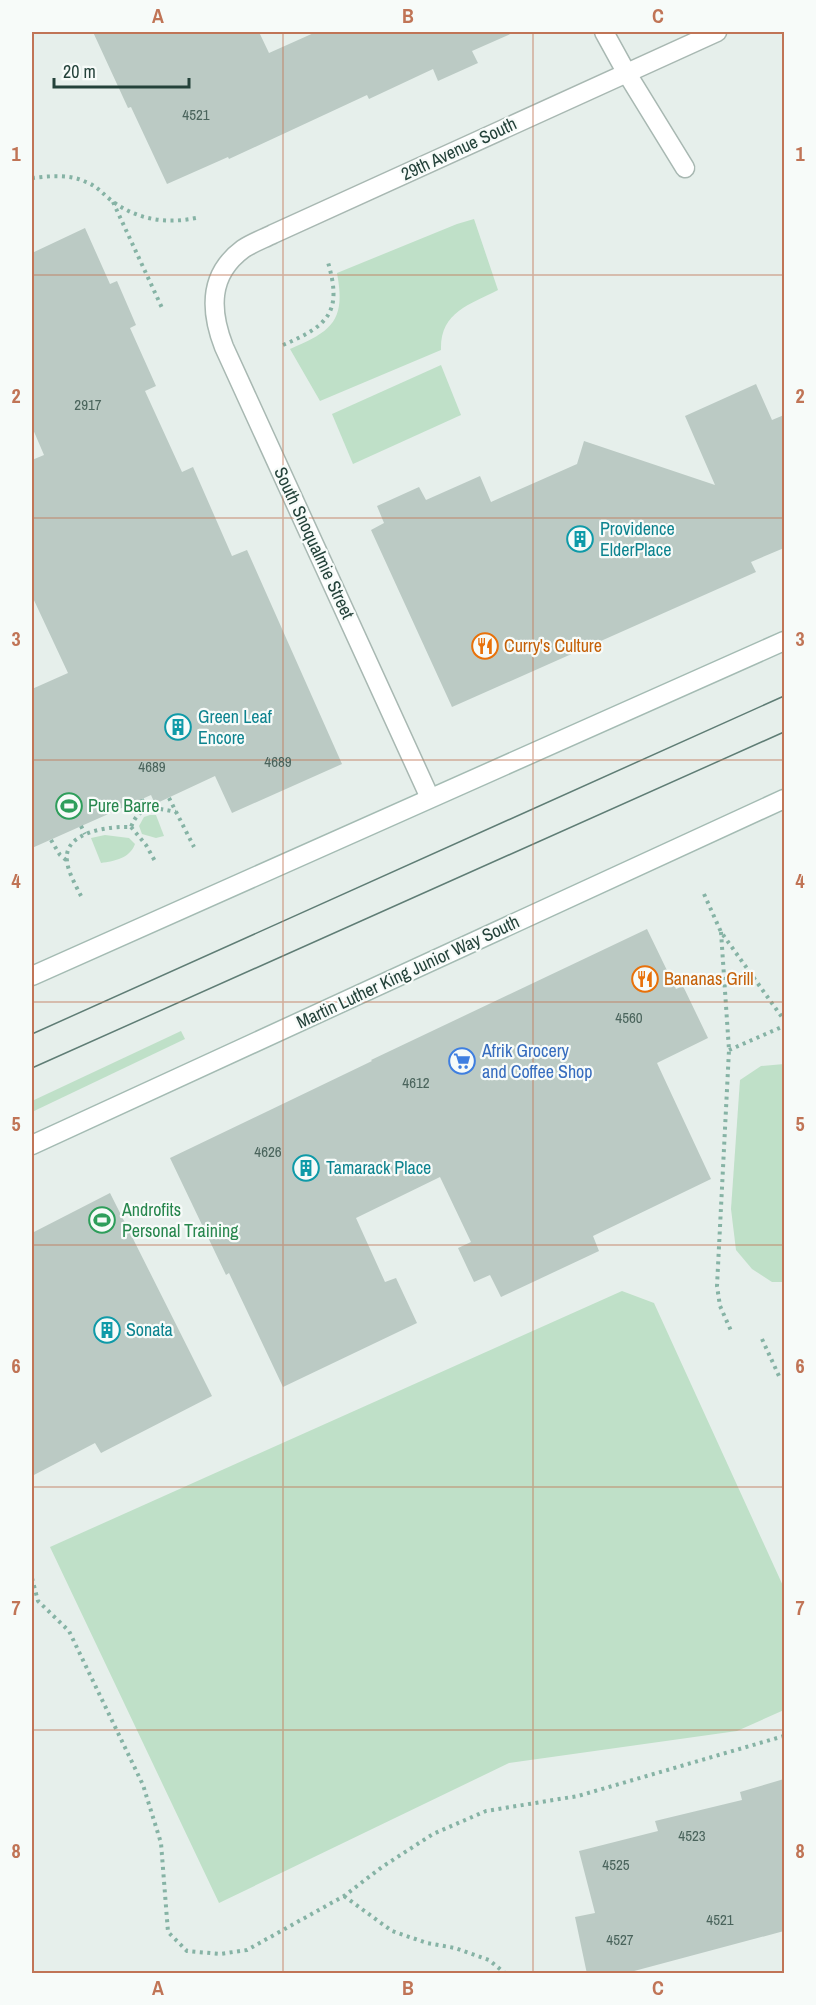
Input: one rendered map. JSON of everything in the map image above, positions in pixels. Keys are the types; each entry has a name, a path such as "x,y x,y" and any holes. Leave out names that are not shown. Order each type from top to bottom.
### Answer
{"main road":[{"path":"604,32 685,168"},
{"name":"29th Avenue South","path":"217,285 228,266 243,249 717,32"},
{"name":"South Snoqualmie Street","path":"217,285 213,308 224,347 430,798"},
{"path":"32,976 784,641"},
{"name":"Martin Luther King Junior Way South","path":"32,1145 784,799"}],"path":[{"path":"32,178 73,177 87,182 113,201 150,219 166,222 196,218"},
{"path":"113,201 163,310"},
{"path":"283,345 312,331 327,318 333,305 334,292 327,259"},
{"path":"169,798 194,847"},
{"path":"142,799 145,810"},
{"path":"131,827 135,817 145,810 156,808 176,812"},
{"path":"81,826 86,834"},
{"path":"66,860 68,851 75,841 86,834 104,827 131,827"},
{"path":"131,827 146,845 156,863"},
{"path":"51,840 66,860 81,896"},
{"path":"704,894 721,932 784,1020"},
{"path":"721,932 729,1050 717,1286 720,1306 732,1333"},
{"path":"729,1050 784,1026"},
{"path":"762,1340 779,1376"},
{"path":"32,1578 38,1601 69,1631 142,1785 161,1843 168,1932 187,1952 220,1954 247,1950 344,1896 433,1834 486,1811 578,1796 784,1736"},
{"path":"344,1896 392,1931 489,1960 506,1974"}],"green space":[{"path":"474,219 498,290 458,311 451,318 445,327 441,350 320,401 290,349 326,330 333,322 339,303 337,273"},
{"path":"441,365 461,415 353,464 332,414"},
{"path":"156,815 164,836 156,838 142,834 139,826 144,817"},
{"path":"105,835 129,838 135,844 126,856 101,863 91,838"},
{"path":"181,1031 185,1039 32,1112 32,1101"},
{"path":"784,1064 784,1282 772,1282 752,1269 736,1250 731,1209 740,1080 761,1066"},
{"path":"622,1291 654,1303 784,1588 784,1710 737,1731 509,1763 219,1903 50,1547"}],"building":[{"path":"93,32 259,32 269,53 316,32 515,32 472,51 478,63 438,81 433,69 369,99 367,95 229,159 228,157 167,184"},
{"path":"85,228 110,284 117,281 136,325 130,328 156,386 145,391 182,472 193,467 232,556 247,550 342,764 232,813 215,776 155,804 151,795 32,848 32,689 68,673 32,596 32,460 44,455 32,427 32,253"},
{"name":"Providence ElderPlace","path":"756,384 772,420 784,415 784,548 751,562 756,572 452,707 371,530 384,523 377,506 419,487 426,500 480,476 491,502 577,464 584,441 715,485 685,416"},
{"name":"Tamarack Place","path":"647,929 676,989 683,986 708,1038 657,1063 711,1179 593,1236 599,1251 501,1297 490,1275 474,1282 458,1248 471,1242 440,1177 356,1218 385,1282 396,1278 417,1323 283,1387 229,1273 226,1275 170,1158"},
{"name":"Sonata","path":"110,1193 212,1396 101,1453 95,1443 32,1476 32,1233"},
{"path":"784,1779 784,1931 623,1974 587,1974 575,1917 595,1913 579,1851 658,1831 655,1821 742,1800 740,1792"}],"tram line":[{"path":"32,1034 784,696"},
{"path":"32,1068 784,732"}],"place":[{"name":"Providence ElderPlace","path":"580,539"},
{"name":"Curry's Culture","path":"485,646"},
{"name":"Green Leaf Encore","path":"178,727"},
{"name":"Pure Barre","path":"69,806"},
{"name":"Bananas Grill","path":"645,979"},
{"name":"Afrik Grocery and Coffee Shop","path":"462,1061"},
{"name":"Tamarack Place","path":"306,1168"},
{"name":"Androfits Personal Training","path":"102,1220"},
{"name":"Sonata","path":"107,1330"}]}
